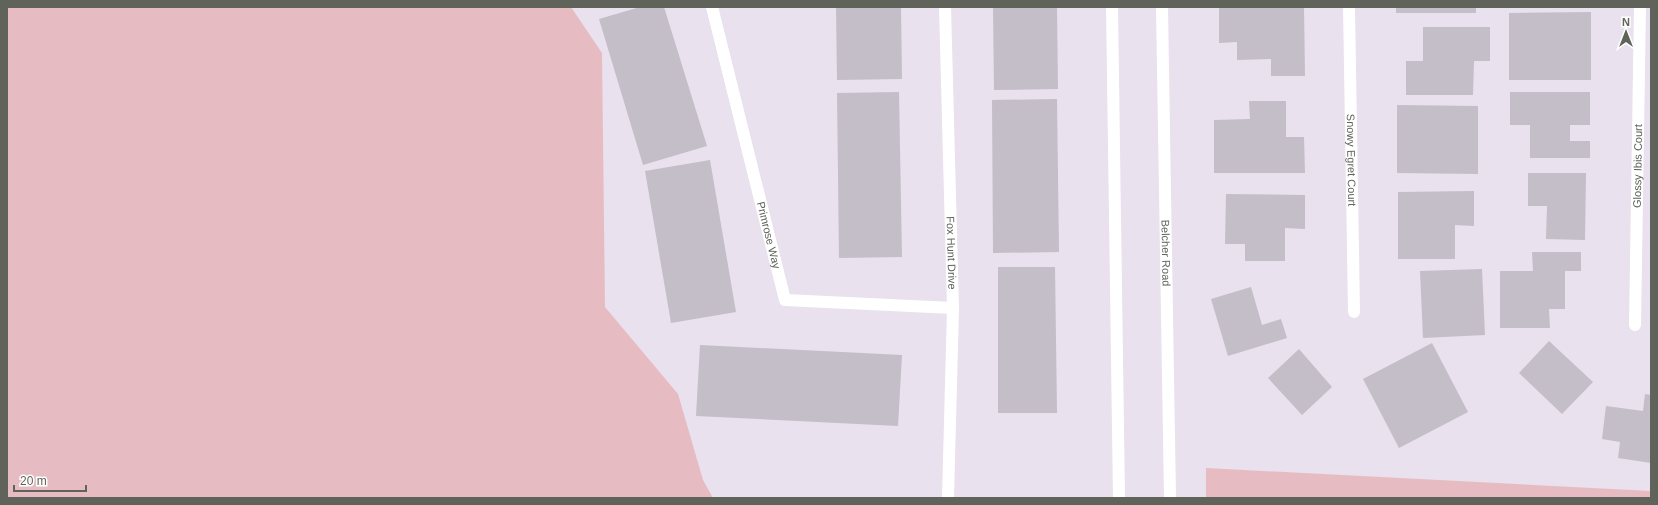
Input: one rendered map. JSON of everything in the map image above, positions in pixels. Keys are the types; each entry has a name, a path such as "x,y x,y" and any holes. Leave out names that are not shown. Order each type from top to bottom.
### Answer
{"street":[{"name":"Primrose Way","path":"712,7 785,300 953,308"},
{"name":"Fox Hunt Drive","path":"945,7 953,308 948,498"},
{"path":"1112,7 1119,498"},
{"name":"Belcher Road","path":"1162,7 1170,498"},
{"name":"Snowy Egret Court","path":"1349,7 1354,312"},
{"name":"Glossy Ibis Court","path":"1635,325 1640,7"}],"shaded area":[{"path":"7,7 571,7 602,53 605,307 678,394 703,480 713,498 7,498"},
{"path":"1206,468 1651,491 1651,498 1206,498"}],"building":[{"path":"640,7 664,7 707,146 643,165 599,19"},
{"path":"836,7 901,7 902,79 837,80"},
{"path":"993,7 1057,7 1058,89 994,90"},
{"path":"1304,7 1305,76 1271,76 1271,59 1237,60 1237,42 1219,43 1219,8"},
{"path":"1396,7 1476,7 1476,13 1396,13"},
{"path":"1591,12 1591,80 1509,80 1509,13"},
{"path":"1423,27 1490,27 1490,61 1474,61 1473,95 1406,95 1406,61 1423,61"},
{"path":"899,92 902,257 839,258 837,93"},
{"path":"1510,92 1590,92 1590,125 1570,125 1570,141 1590,141 1590,158 1530,158 1530,125 1510,125"},
{"path":"1057,99 1059,252 993,253 992,100"},
{"path":"1249,101 1286,101 1286,137 1304,137 1305,173 1214,173 1214,120 1250,119"},
{"path":"1397,105 1478,106 1478,174 1397,173"},
{"path":"710,160 736,312 671,323 645,171"},
{"path":"1528,173 1586,173 1585,240 1546,239 1547,206 1528,206"},
{"path":"1474,191 1474,226 1455,225 1455,259 1398,259 1398,192"},
{"path":"1226,194 1305,195 1305,229 1285,228 1285,261 1245,261 1245,244 1225,244"},
{"path":"1532,252 1581,252 1581,271 1565,271 1565,309 1549,309 1550,328 1500,328 1500,271 1533,271"},
{"path":"998,267 1055,267 1057,413 998,413"},
{"path":"1482,269 1485,335 1423,338 1420,271"},
{"path":"1251,287 1262,325 1281,319 1287,338 1228,356 1211,299"},
{"path":"1549,341 1593,382 1562,414 1519,373"},
{"path":"1432,343 1468,412 1399,448 1363,379"},
{"path":"700,345 902,355 898,426 696,416"},
{"path":"1299,349 1332,387 1302,415 1268,378"},
{"path":"1645,394 1651,395 1651,463 1618,458 1620,442 1602,439 1606,406 1643,411"}]}
